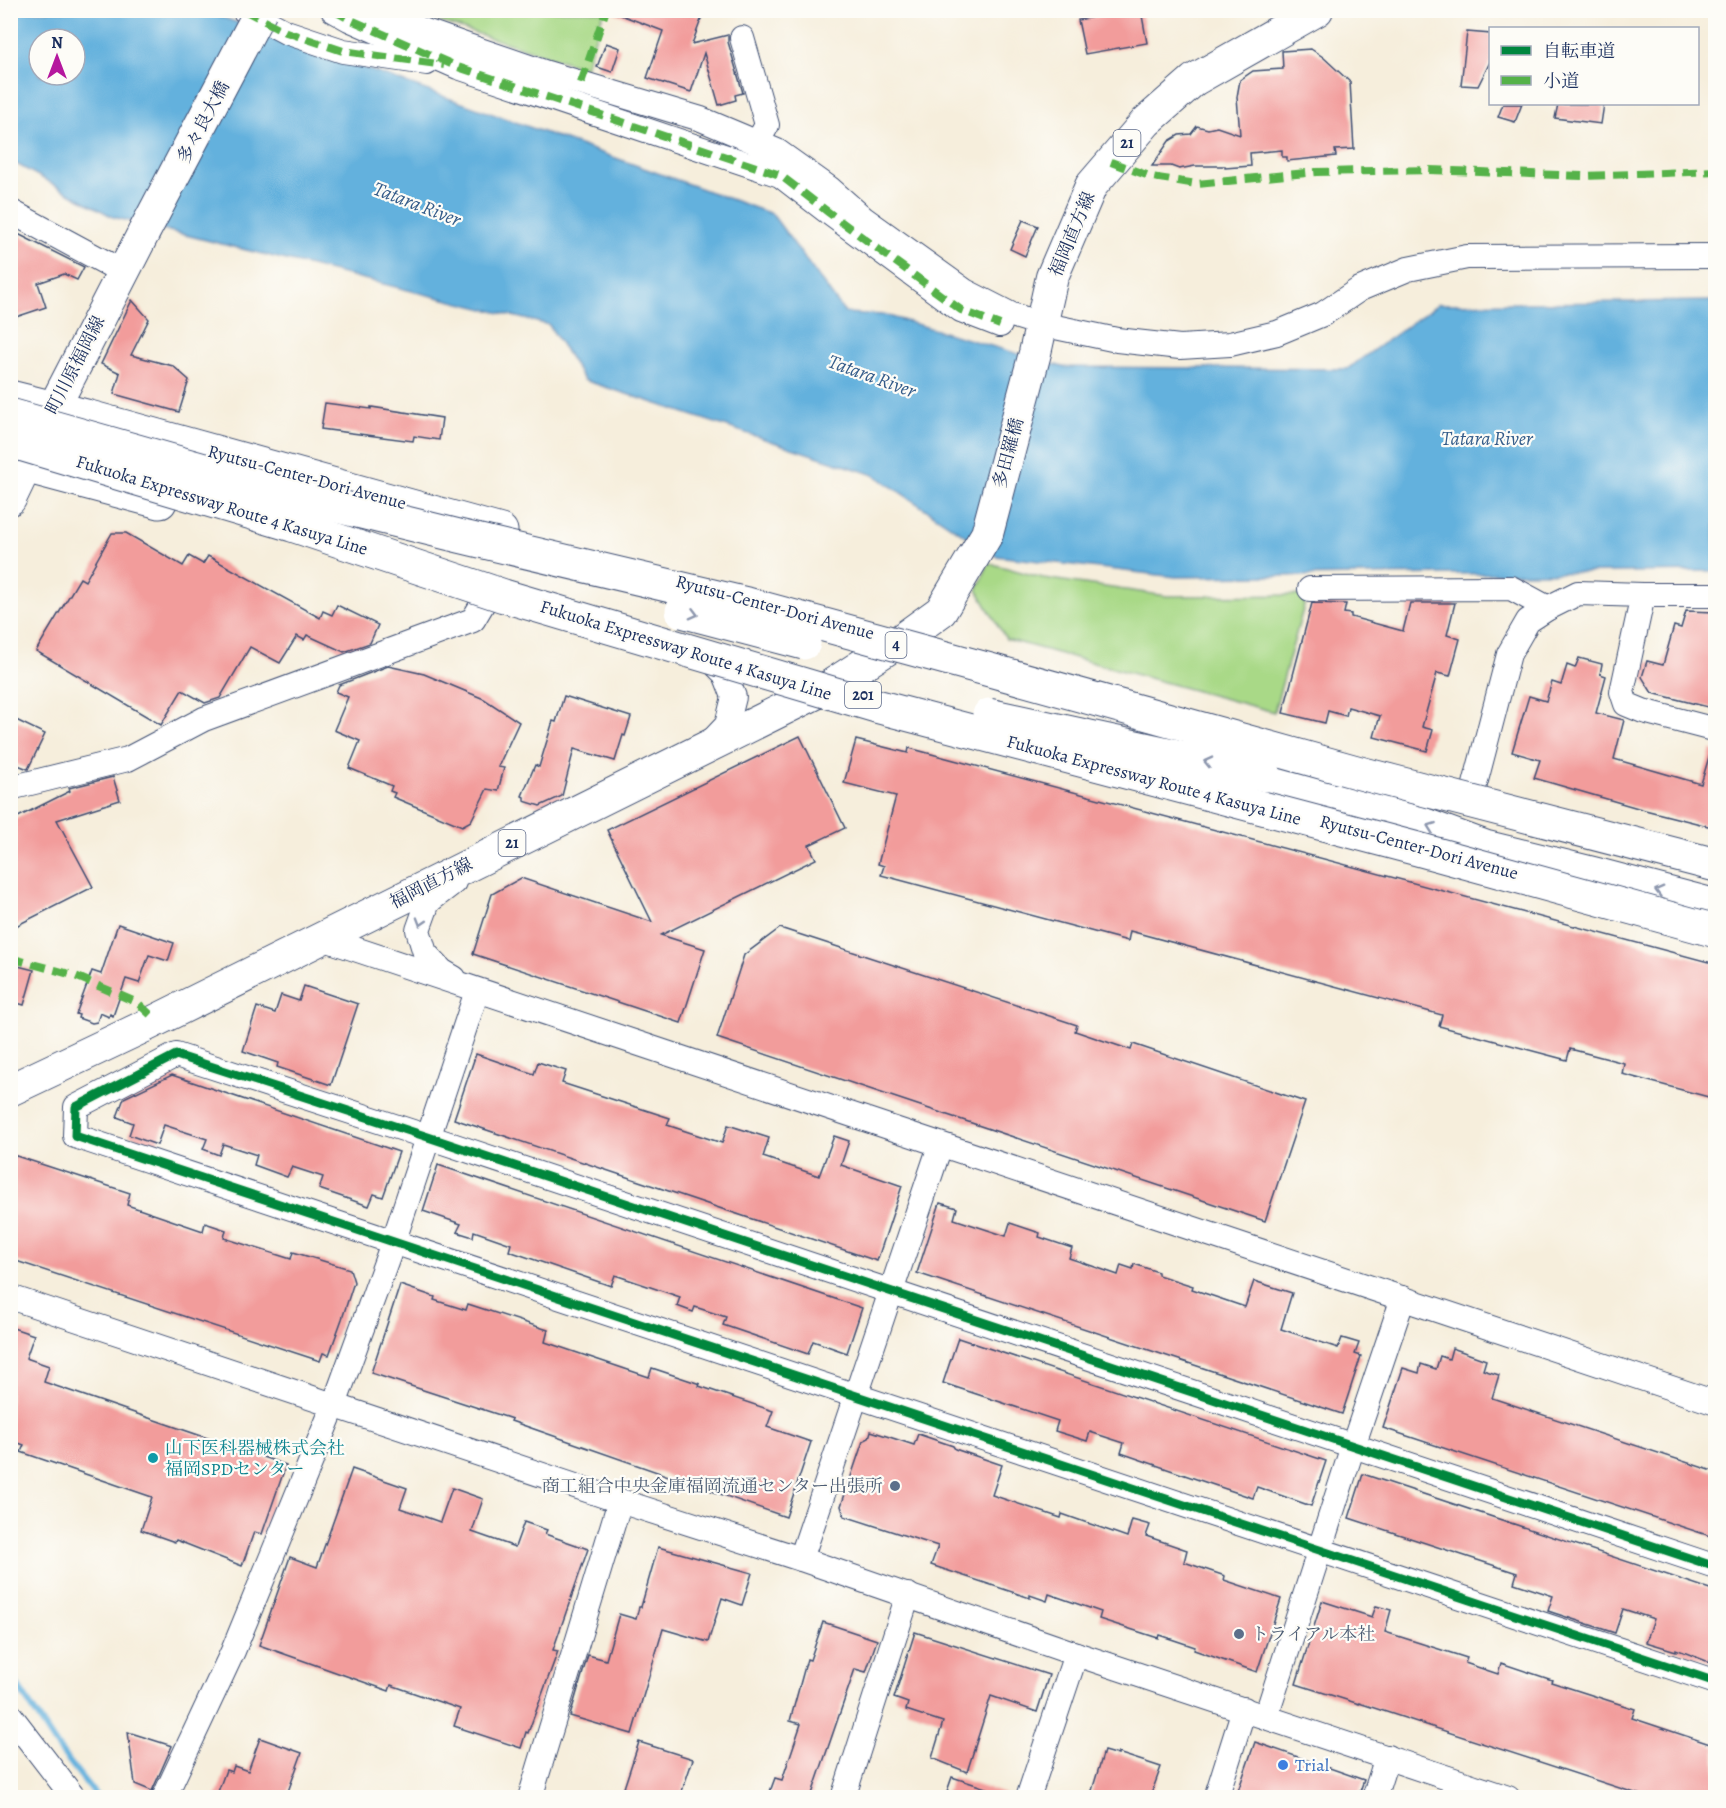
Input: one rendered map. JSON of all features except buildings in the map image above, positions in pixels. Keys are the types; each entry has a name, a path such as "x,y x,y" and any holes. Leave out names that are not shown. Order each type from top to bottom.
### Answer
{"highway":[{"name":"Ryutsu-Center-Dori Avenue","path":"10,397 97,419 679,582 1716,855"},
{"name":"Fukuoka Expressway Route 4 Kasuya Line","path":"10,415 296,496 747,604 1360,773 1716,865"},
{"name":"Ryutsu-Center-Dori Avenue","path":"16,456 648,639 830,686 1716,930"},
{"name":"Fukuoka Expressway Route 4 Kasuya Line","path":"16,456 292,525 504,596 888,709 1716,930"},
{"path":"459,536 623,595 1012,697 1164,730 1422,778"},
{"path":"740,665 856,685 1265,775 1368,804 1485,847 1716,906"}],"main road":[{"name":"多々良大橋","path":"144,232 261,10"},
{"name":"福岡直方線","path":"1038,339 1052,277 1091,186 1118,154 1146,122 1194,80 1317,10"},
{"name":"町川原福岡線","path":"10,499 16,456 53,409 144,232"},
{"name":"多田羅橋","path":"977,551 987,534 1038,339"},
{"name":"福岡直方線","path":"10,1090 830,686 941,611 977,551"}],"street":[{"path":"244,10 286,32 343,51 458,67"},
{"path":"333,10 458,67 780,175 961,310 1000,325"},
{"path":"374,10 386,17 496,56 701,119 777,151 965,291 1012,315 1038,339 1117,340 1180,347 1230,344 1277,333 1314,318 1360,289 1408,269 1467,257 1716,256"},
{"path":"742,38 767,125 758,143"},
{"path":"10,211 123,272"},
{"path":"1310,589 1511,588 1548,608"},
{"path":"10,788 128,759 204,719 473,620 489,593"},
{"path":"1473,792 1509,654 1528,621 1578,593 1716,594"},
{"path":"1643,595 1622,692 1626,704 1643,711 1716,730"},
{"path":"648,639 713,662 725,674 734,697 728,725 705,748"},
{"path":"477,991 442,971 425,953 418,930 428,902 491,853"},
{"path":"322,938 1716,1403"},
{"path":"164,1797 233,1651 334,1406 393,1243 477,991"},
{"path":"1716,1567 176,1055 76,1107 75,1136 1716,1682"},
{"path":"801,1559 940,1146"},
{"path":"10,1297 620,1501 801,1559 1076,1654 1508,1797"},
{"path":"1216,1797 1255,1713 1320,1552 1403,1298"},
{"path":"530,1797 620,1501"},
{"path":"843,1797 908,1595"},
{"path":"1028,1797 1076,1654"},
{"path":"10,1715 74,1797"},
{"path":"1374,1797 1388,1757"}],"green space":[{"path":"435,10 604,11 585,68 432,19"},
{"path":"989,563 1043,578 1167,596 1307,595 1274,712 1006,639 977,590"}],"water":[{"name":"Tatara River","path":"10,11 205,11 772,214 845,313 885,315 1063,367 1347,369 1438,304 1715,301 1715,571 1176,577 996,556 874,475 584,380 549,325 113,217 11,161"}],"waterway":[{"path":"10,1674 57,1746 98,1798"}],"marked path":[{"path":"244,10 286,32 343,51 444,65"},
{"path":"333,10 458,67 780,175 961,310 1000,325"},
{"path":"581,83 606,10"},
{"path":"1111,162 1152,177 1197,184 1316,172 1429,170 1583,176 1716,171"},
{"path":"10,958 73,975 138,1003 156,1020"}],"cycle path":[{"path":"1716,1567 176,1055 76,1107 75,1136 1716,1682"}],"place":[{"name":"山下医科器械株式会社 福岡SPDセンター","path":"153,1458"},
{"name":"商工組合中央金庫福岡流通センター出張所","path":"895,1486"},
{"name":"トライアル本社","path":"1239,1634"},
{"name":"Trial","path":"1283,1765"}]}
